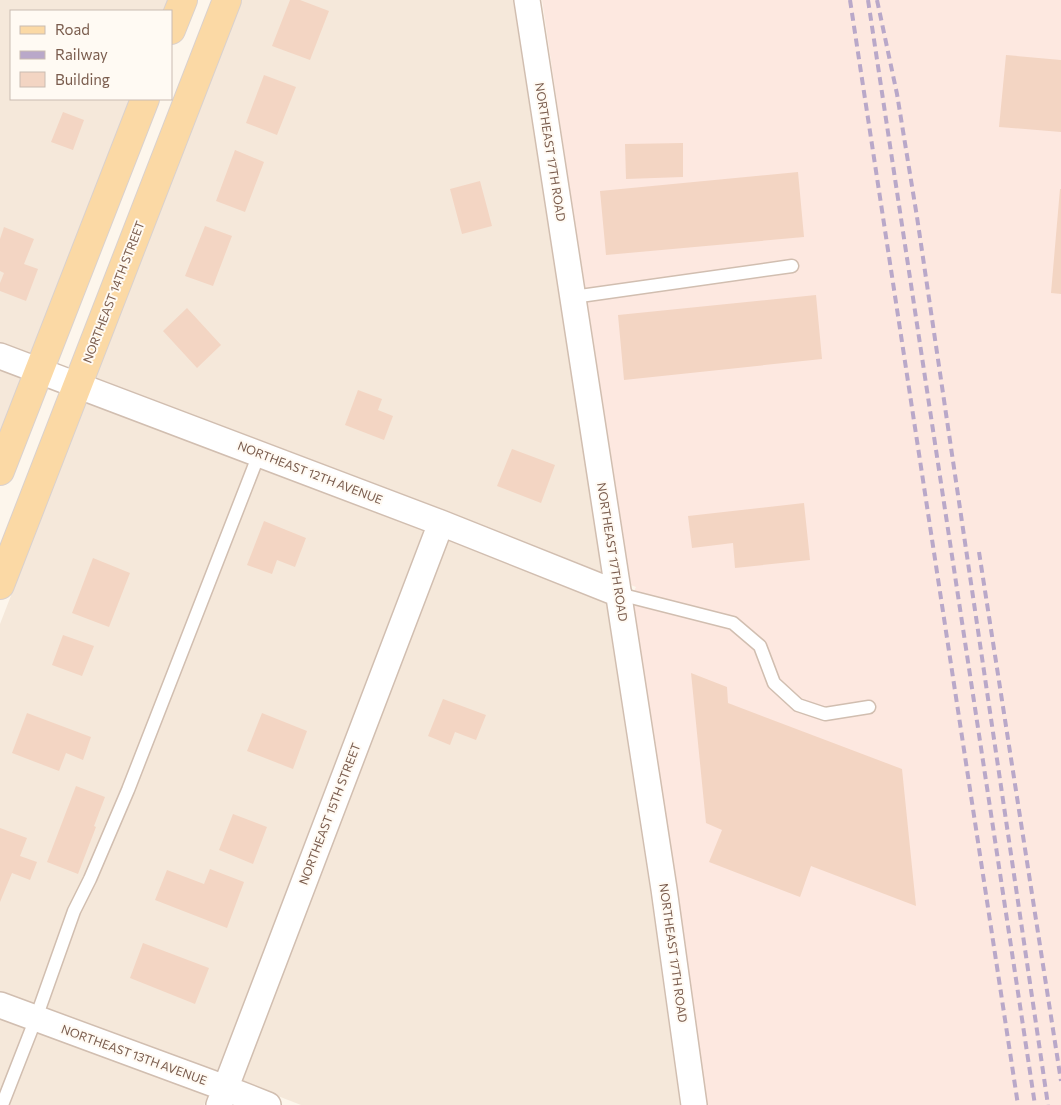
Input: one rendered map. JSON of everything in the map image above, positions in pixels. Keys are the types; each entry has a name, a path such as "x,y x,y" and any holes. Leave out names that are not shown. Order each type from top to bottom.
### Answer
{"main road":[{"path":"172,28 183,0"},
{"name":"NORTHEAST 14TH STREET","path":"0,585 227,0"},
{"path":"0,472 145,100"}],"street":[{"name":"NORTHEAST 17TH ROAD","path":"526,0 664,889 694,1105"},
{"name":"NORTHEAST 12TH AVENUE","path":"0,356 441,523 618,594"},
{"name":"NORTHEAST 15TH STREET","path":"222,1096 441,523"},
{"name":"NORTHEAST 13TH AVENUE","path":"0,1005 36,1018 222,1096 268,1105"}],"lane":[{"path":"572,297 792,266"},
{"path":"2,1105 36,1018 74,911 90,879 128,790 259,454"},
{"path":"618,594 733,623 760,646 774,683 798,705 825,714 869,707"}],"shaded area":[{"path":"0,0 169,0 164,10 10,10 10,100 130,100 31,355 0,343"},
{"path":"242,0 513,0 602,574 95,379"},
{"path":"542,0 1061,0 1061,1105 707,1105 677,889 632,596 636,587 631,585"},
{"path":"0,369 22,377 0,434"},
{"path":"86,402 424,529 217,1072 0,992 0,624"},
{"path":"449,539 606,602 650,890 680,1105 301,1105 242,1082"},
{"path":"0,1018 208,1095 204,1105 0,1105"}],"building":[{"path":"290,0 300,0 329,11 310,60 272,46"},
{"path":"1006,55 1061,60 1061,132 999,127"},
{"path":"264,75 296,87 277,135 246,123"},
{"path":"63,112 84,120 73,150 51,142"},
{"path":"683,143 683,177 626,179 625,144"},
{"path":"235,150 264,162 245,212 216,201"},
{"path":"798,172 804,237 606,255 600,191"},
{"path":"480,181 492,226 462,234 450,189"},
{"path":"1061,189 1061,294 1051,293"},
{"path":"205,226 232,236 213,286 185,276"},
{"path":"4,227 34,239 24,264 38,269 26,301 0,291 0,283 4,273 0,271 0,239"},
{"path":"816,295 822,359 624,380 618,315"},
{"path":"187,308 221,345 197,368 163,331"},
{"path":"358,390 382,399 378,410 393,416 384,440 345,425"},
{"path":"512,449 555,465 541,503 497,486"},
{"path":"804,503 810,560 735,568 733,543 692,548 688,516"},
{"path":"264,521 306,538 295,567 277,560 272,574 247,565"},
{"path":"93,558 130,573 109,627 72,613"},
{"path":"63,635 94,646 82,676 52,665"},
{"path":"691,673 727,687 728,703 902,769 916,906 811,866 800,897 709,862 722,830 706,823"},
{"path":"443,699 486,715 476,740 455,732 450,745 428,736"},
{"path":"27,713 91,737 83,760 66,753 59,771 12,753"},
{"path":"262,713 307,731 293,769 247,751"},
{"path":"76,786 105,797 78,874 47,862"},
{"path":"233,814 267,827 253,864 219,850"},
{"path":"0,828 27,838 20,856 37,862 30,880 12,873 0,902"},
{"path":"210,869 244,882 227,928 155,900 167,870 204,884"},
{"path":"143,943 209,968 195,1004 130,978"}],"railway":[{"path":"850,0 1018,1105"},
{"path":"868,0 1035,1105"},
{"path":"877,0 897,94 917,217 1048,1105"},
{"path":"979,552 1061,1081"}]}
